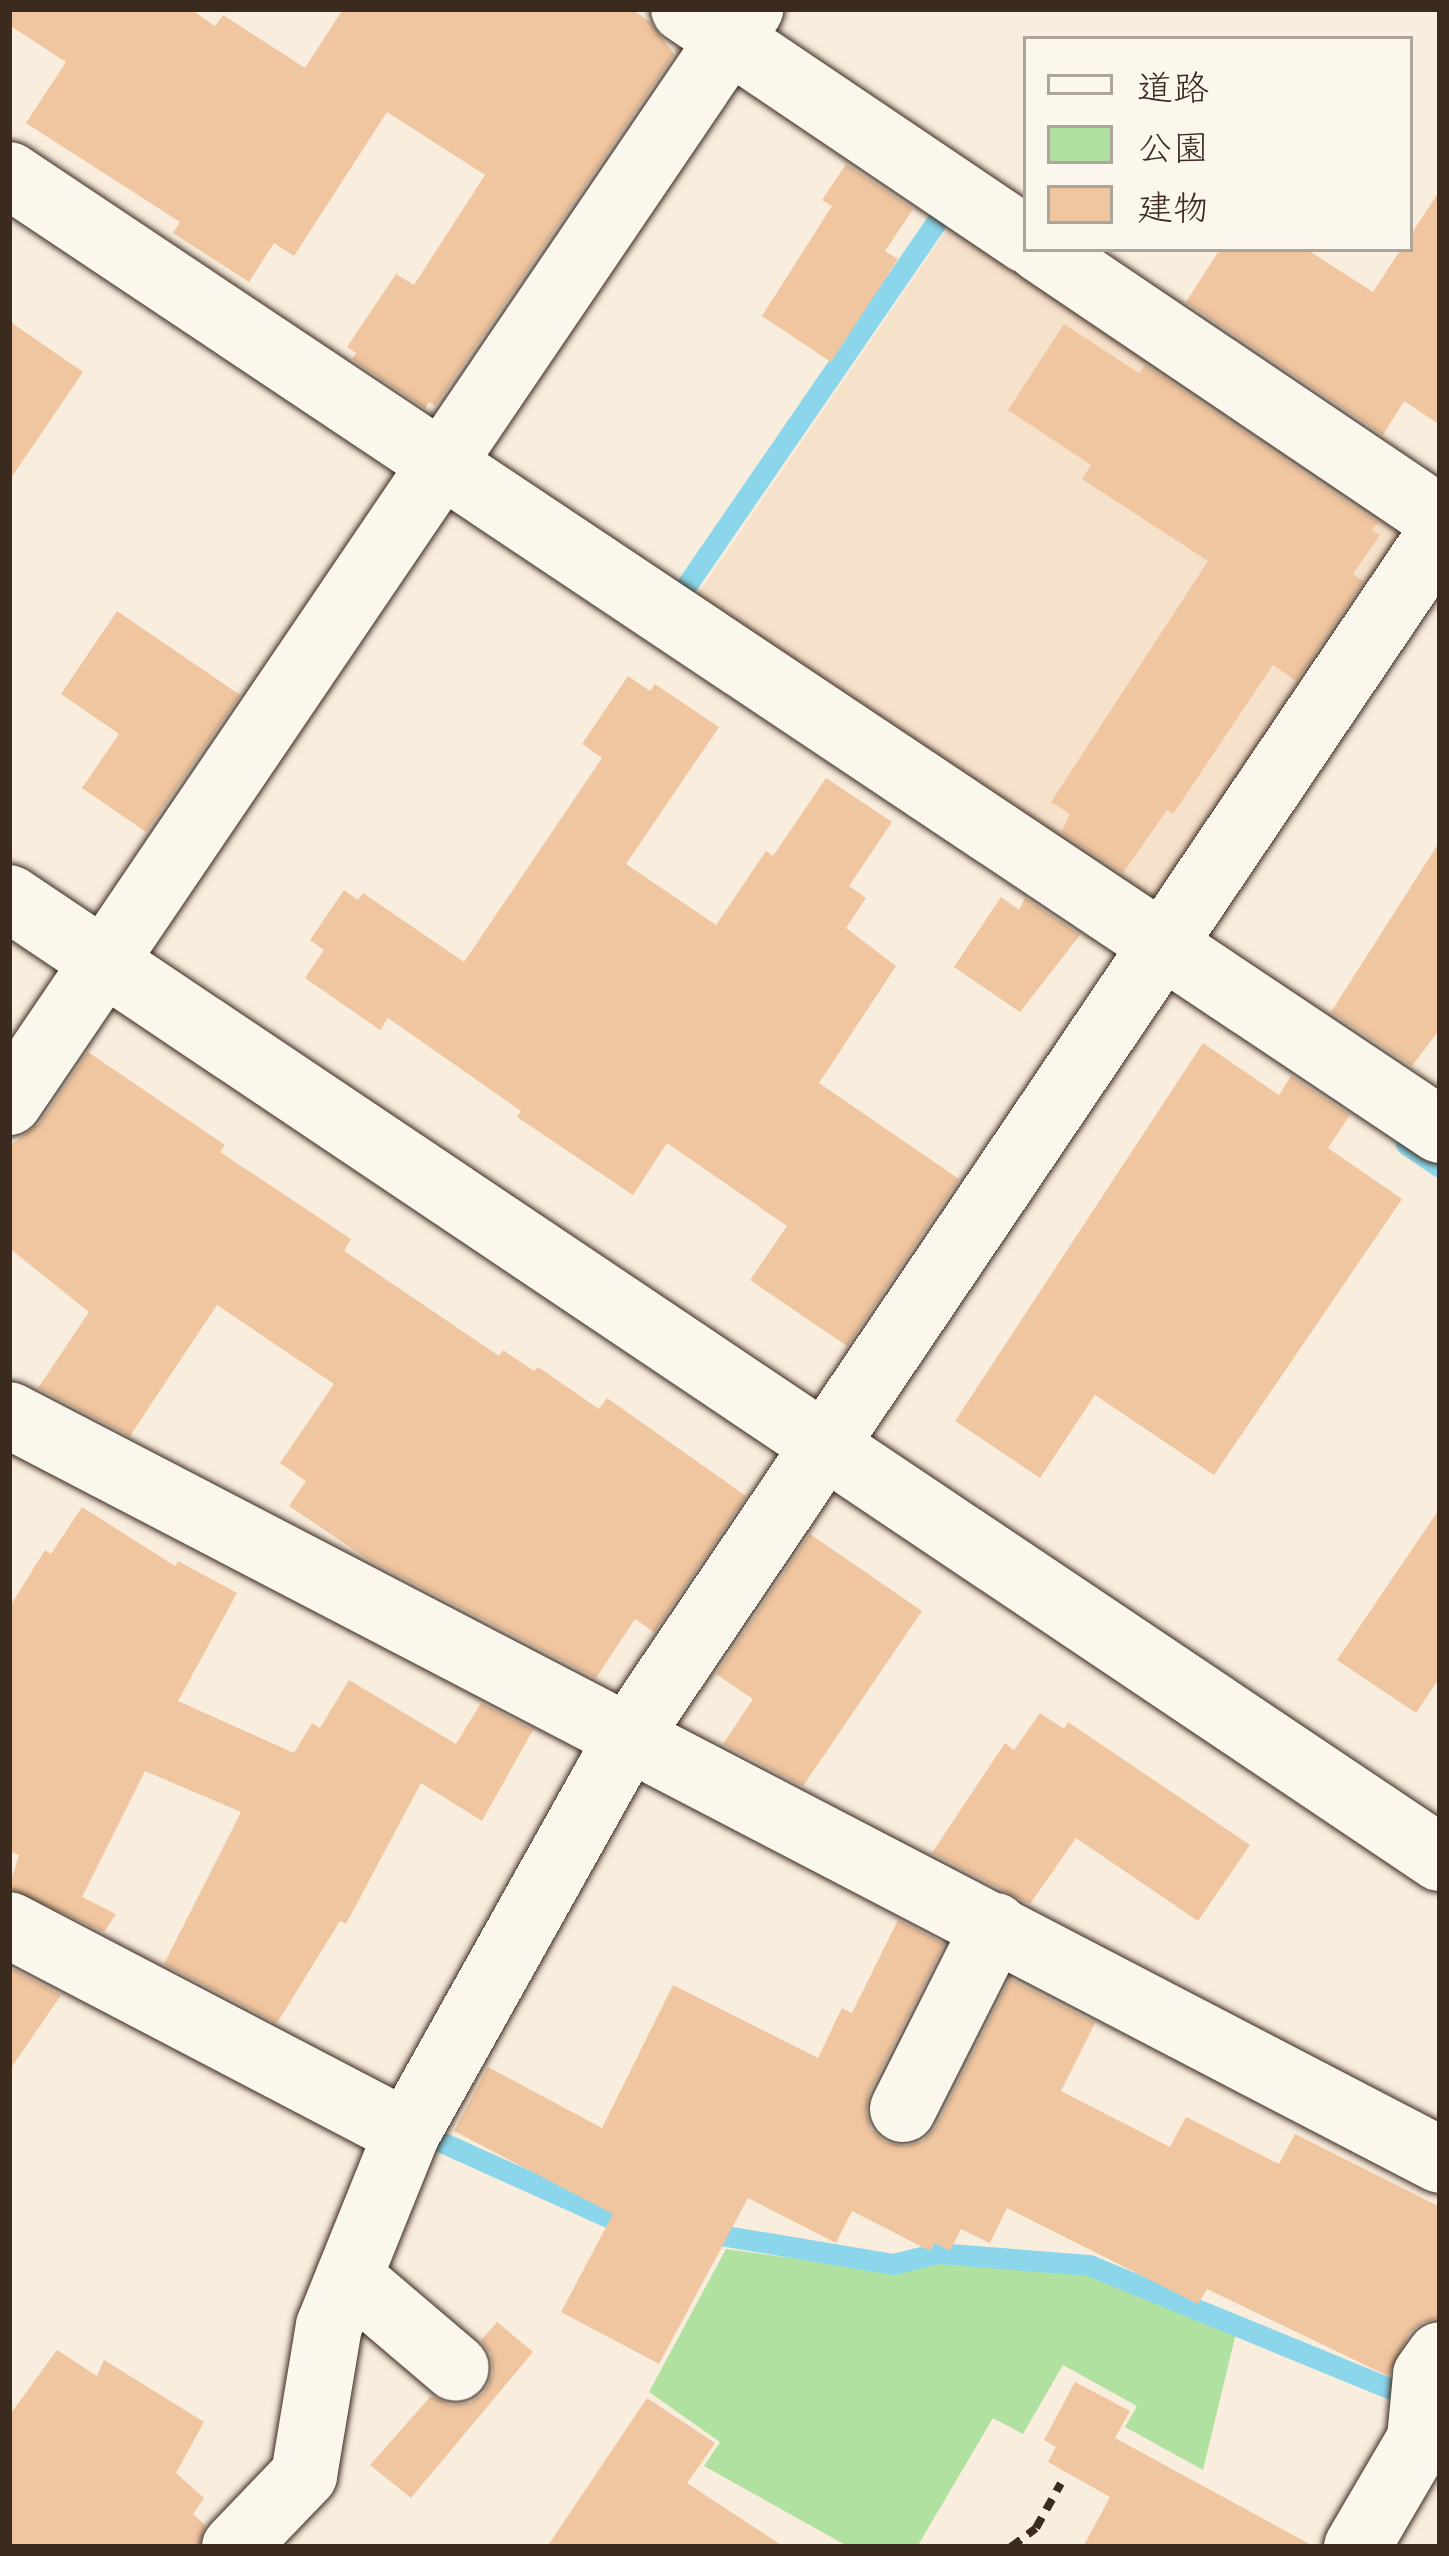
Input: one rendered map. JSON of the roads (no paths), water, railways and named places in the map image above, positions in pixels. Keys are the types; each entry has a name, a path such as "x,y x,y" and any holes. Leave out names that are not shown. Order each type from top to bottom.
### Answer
{"street":[{"path":"9,1102 441,465 721,19 1023,238"},
{"path":"9,175 1440,1130"},
{"path":"1044,252 1440,519"},
{"path":"235,2547 304,2475 329,2326 407,2133 630,1734 1440,534"},
{"path":"9,898 1440,1858"},
{"path":"9,1415 630,1734 1440,2160"},
{"path":"9,1925 407,2133"},
{"path":"903,2108 995,1926"},
{"path":"349,2277 456,2368"},
{"path":"1358,2547 1420,2439 1426,2375 1440,2355"}],"waterway":[{"path":"684,589 940,216"},
{"path":"1406,1144 1440,1167"},
{"path":"439,2141 635,2229"},
{"path":"702,2232 893,2264 937,2253 1089,2265 1394,2390"}]}
